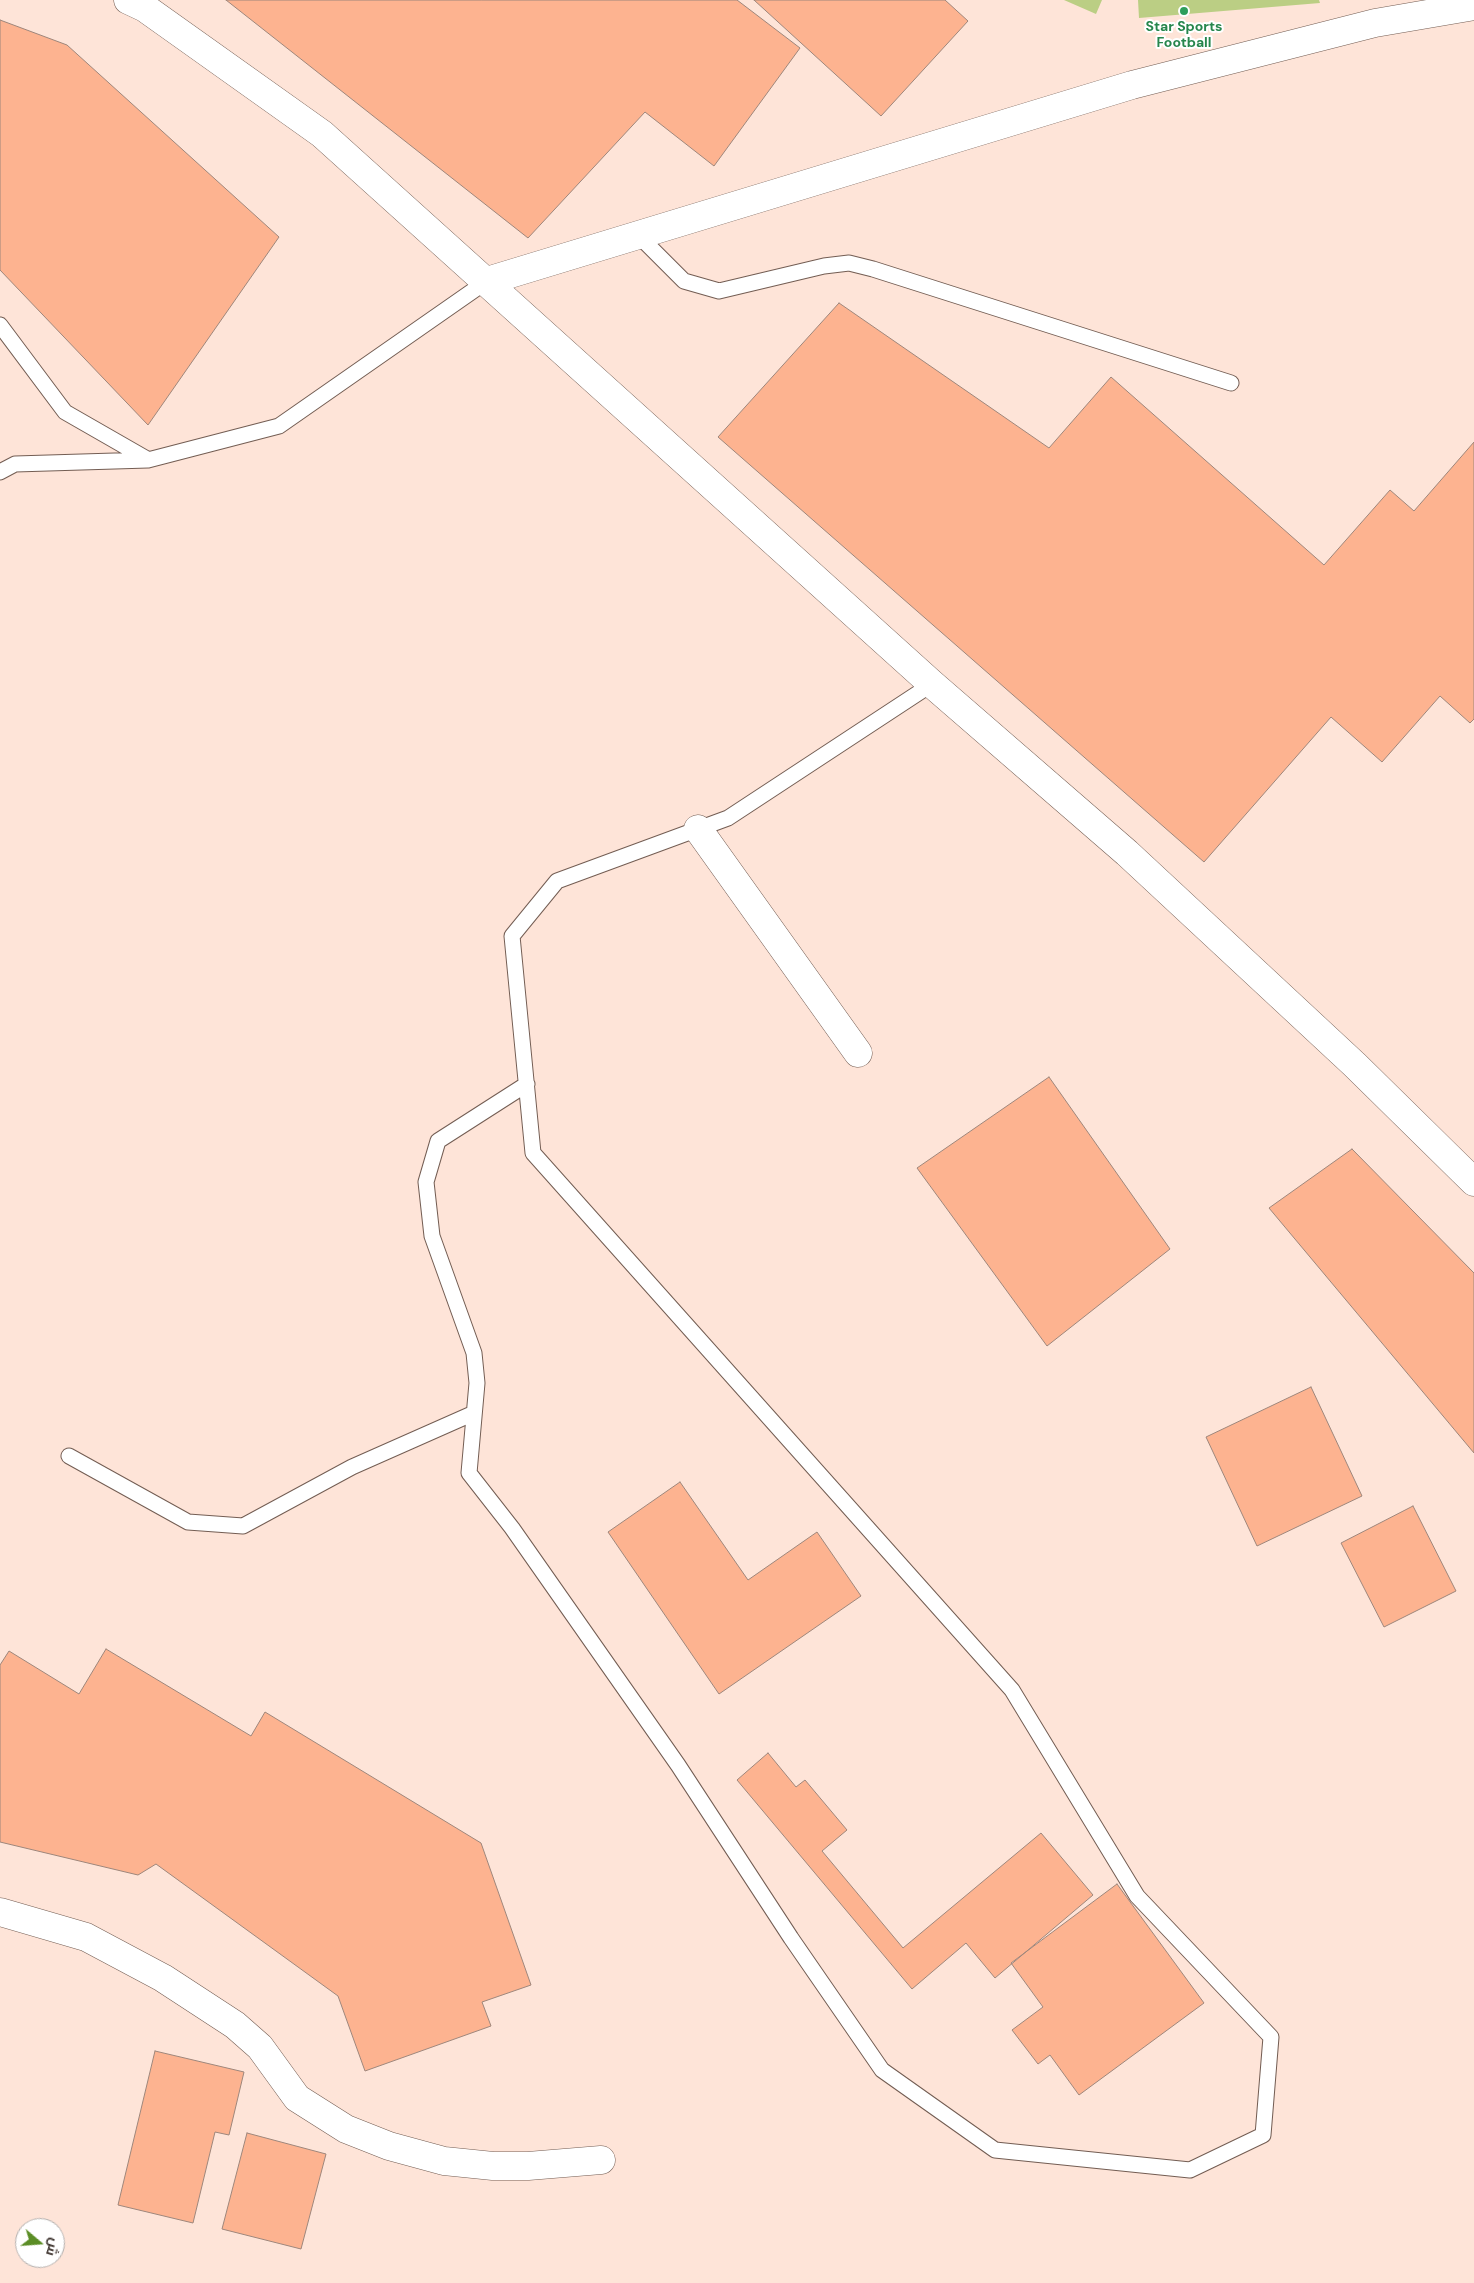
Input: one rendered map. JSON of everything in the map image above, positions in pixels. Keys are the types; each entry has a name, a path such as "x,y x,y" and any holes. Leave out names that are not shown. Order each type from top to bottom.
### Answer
{"street":[{"path":"128,0 145,8 322,134 932,684 1127,853 1356,1065 1474,1182"},
{"path":"487,281 1132,85 1375,23 1474,6"},
{"path":"698,829 858,1053"},
{"path":"0,1912 86,1937 163,1978 235,2025 260,2047 297,2098 346,2129 389,2146 444,2161 493,2166 528,2166 601,2160"}],"lane":[{"path":"637,234 684,282 719,291 824,266 849,263 1231,383"},
{"path":"0,472 15,464 148,460 279,426 487,281"},
{"path":"0,325 65,412 148,460"},
{"path":"526,1084 438,1141 426,1182 432,1236 474,1353 477,1383 469,1473 512,1528 678,1765 791,1938 882,2070 995,2150 1190,2170 1263,2135 1271,2037 1137,1896 1012,1690 533,1153 512,936 557,881 728,818 932,684"},
{"path":"69,1456 188,1522 243,1526 352,1467 474,1413"}],"green space":[{"path":"1064,0 1102,0 1096,14"},
{"name":"Star Sports Football","path":"1138,0 1319,0 1320,3 1139,18"}],"building":[{"path":"226,0 737,0 800,48 714,166 645,112 528,238"},
{"path":"754,0 945,0 968,21 881,116"},
{"path":"0,20 67,45 279,237 148,425 0,270"},
{"path":"839,303 1049,448 1111,377 1324,565 1390,490 1414,511 1474,442 1474,719 1470,723 1440,696 1382,762 1331,717 1204,862 718,437"},
{"path":"1049,1077 1170,1249 1047,1346 917,1168"},
{"path":"1352,1149 1474,1273 1474,1453 1269,1208"},
{"path":"1311,1387 1362,1496 1257,1546 1206,1437"},
{"path":"680,1482 748,1580 817,1532 861,1596 719,1694 608,1532"},
{"path":"1413,1506 1456,1591 1384,1627 1341,1543"},
{"path":"106,1649 251,1736 265,1712 481,1843 531,1985 482,2002 491,2026 365,2071 338,1996 156,1864 138,1875 0,1842 0,1665 9,1651 79,1694"},
{"path":"768,1753 796,1787 805,1780 847,1830 822,1851 903,1948 1041,1833 1093,1895 995,1978 966,1943 912,1989 737,1780"},
{"path":"1117,1884 1204,2003 1079,2095 1050,2055 1038,2064 1012,2030 1043,2007 1011,1963"},
{"path":"155,2051 244,2072 229,2135 215,2132 193,2223 118,2205"},
{"path":"247,2133 326,2154 301,2249 222,2229"}],"place":[{"name":"Star Sports Football","path":"1184,11"}]}
